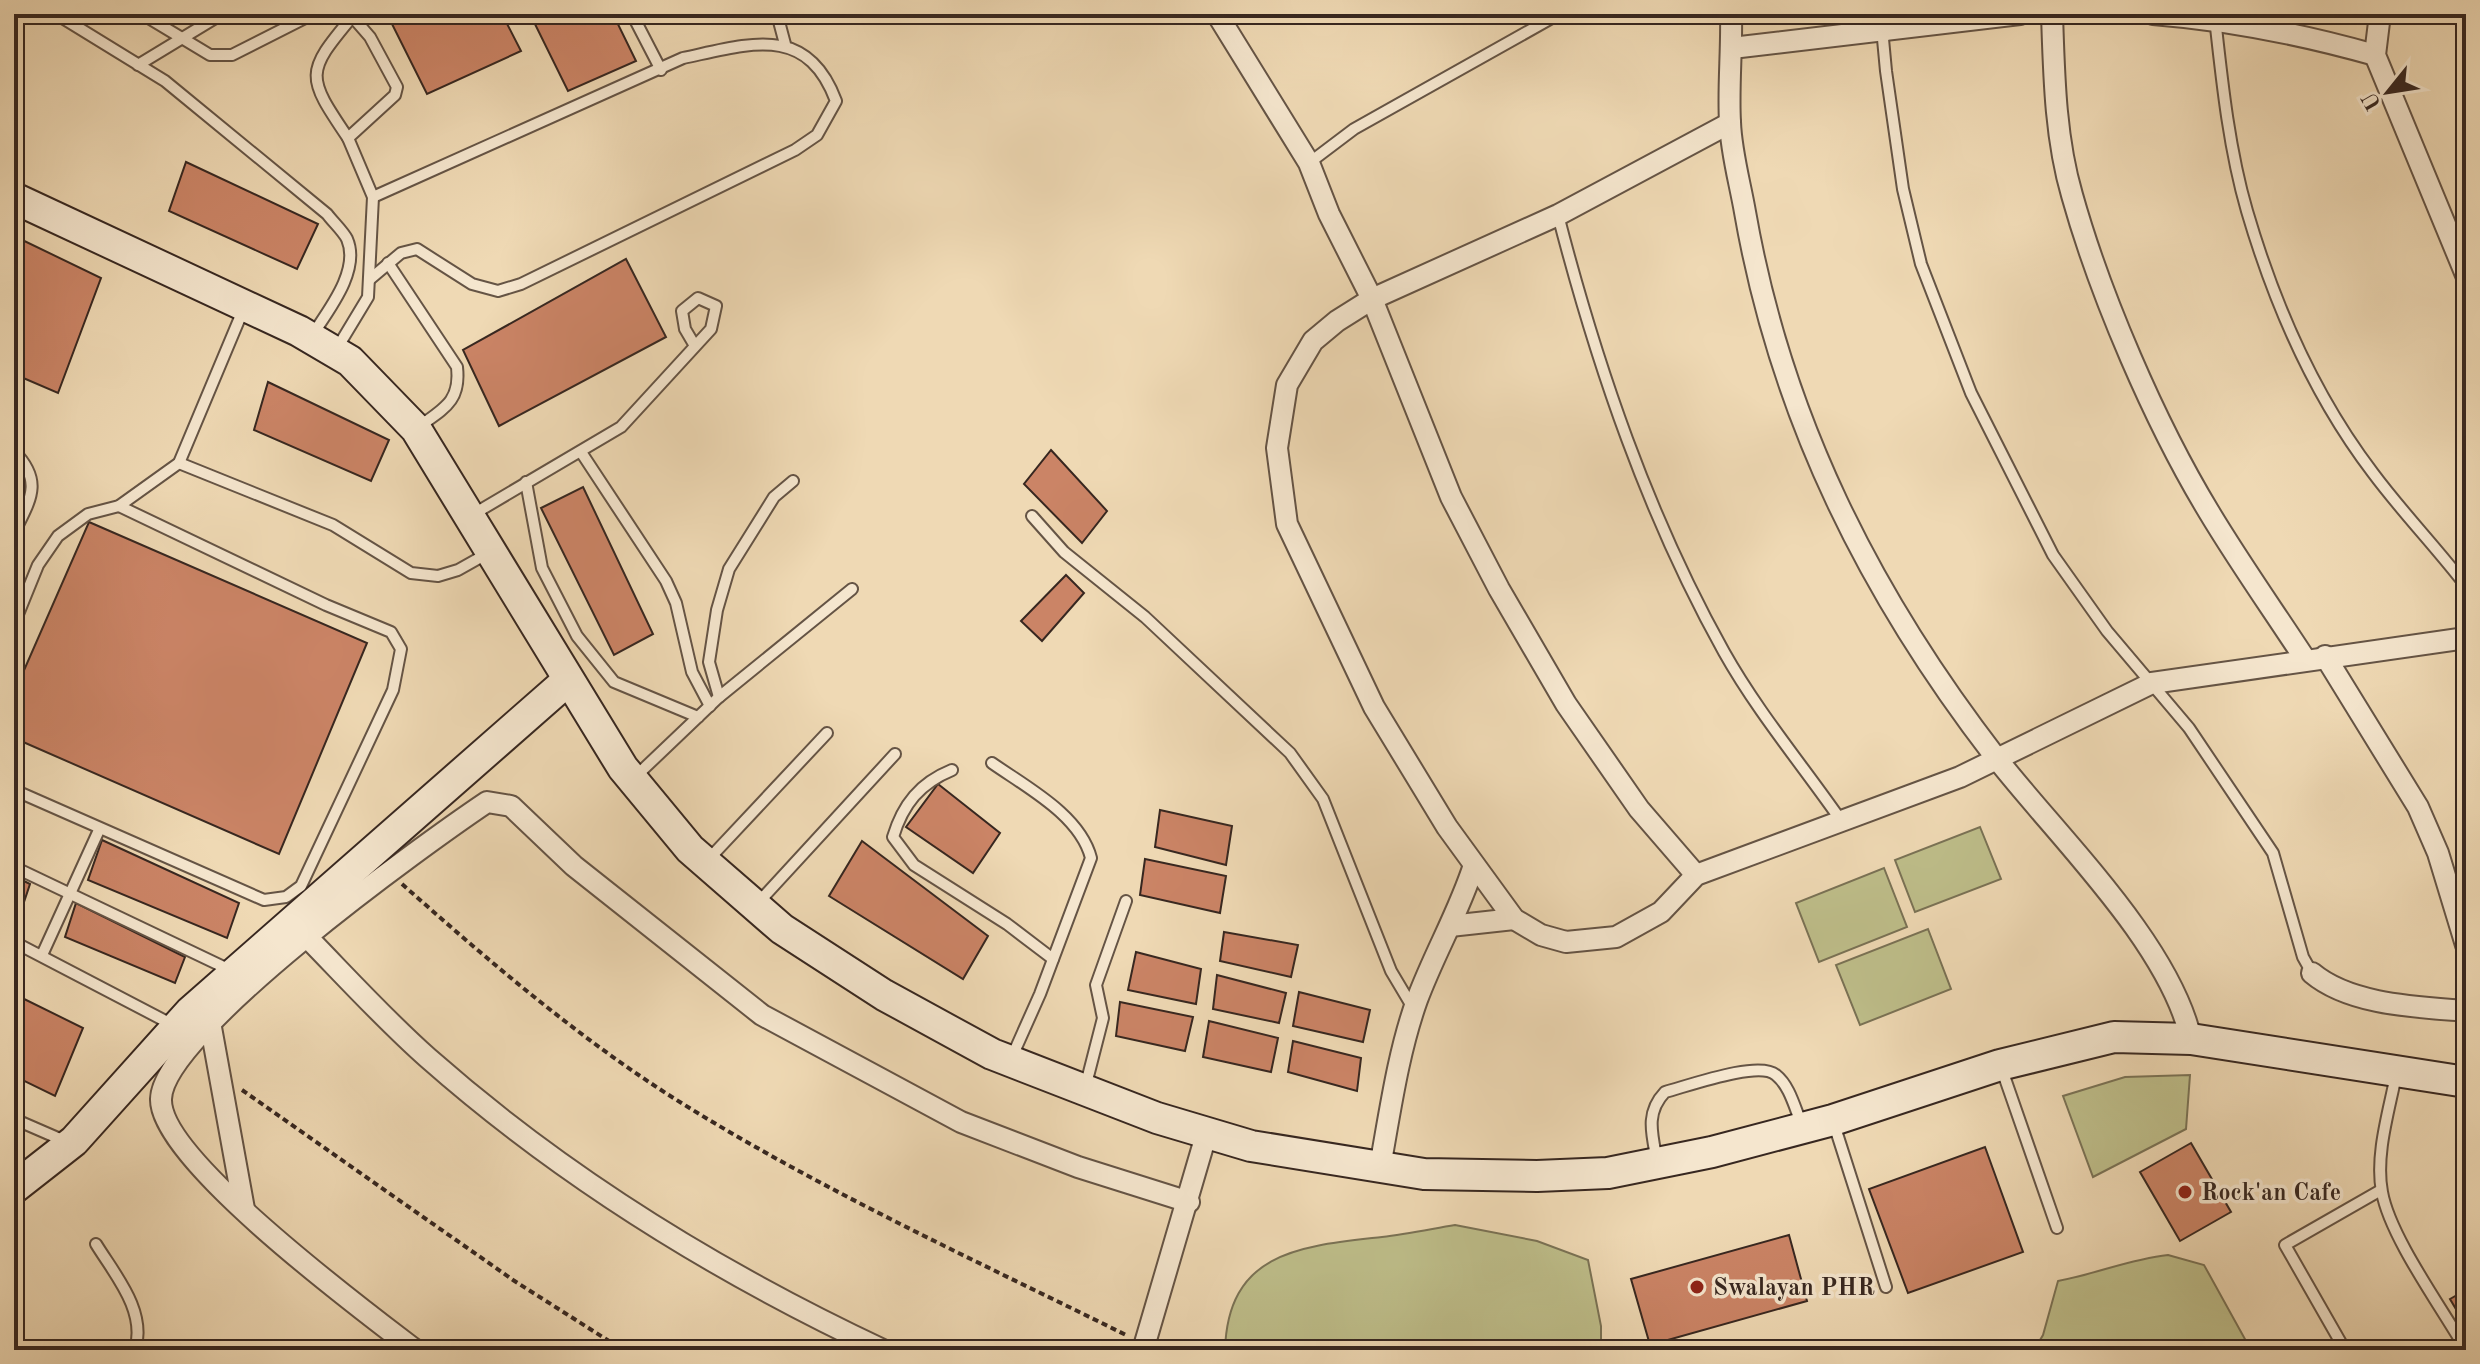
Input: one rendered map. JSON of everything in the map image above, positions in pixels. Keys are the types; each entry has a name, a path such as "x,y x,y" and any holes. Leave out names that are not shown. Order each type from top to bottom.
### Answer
{"street":[{"path":"1217,14 1309,163 1329,214 1372,299 1451,497 1499,589 1566,704 1639,809 1696,875"},
{"path":"1731,14 1730,123 1758,284 1831,493 1860,553 1923,657 1997,759 2156,956 2184,1009 2191,1039"},
{"path":"1732,48 1889,22 2020,14"},
{"path":"2052,14 2055,94 2071,193 2115,314 2163,427 2208,511 2418,807 2443,865 2466,945"},
{"path":"2153,14 2216,16 2375,55"},
{"path":"2380,14 2375,55 2466,275"},
{"path":"1730,123 1558,215 1372,299 1313,341 1287,385 1277,448 1287,524 1374,707 1474,865 1514,919 1541,935 1566,942 1616,937 1661,912 1696,875 1842,822 1997,759 2152,683 2466,638"},
{"path":"14,198 244,306 350,361 416,429 567,681 633,780 690,849 782,929 884,995 1010,1061 1157,1118 1251,1146 1424,1174 1537,1176 1608,1173 1803,1128 2000,1065 2114,1037 2191,1039 2466,1082"},
{"path":"14,1188 71,1143 176,1027 567,681"},
{"path":"415,1350 319,1275 244,1209 171,1131 160,1100 166,1073 210,1022 307,937 388,872 487,802 511,806 574,866 762,1015 961,1122 1078,1167 1189,1202"},
{"path":"1380,1167 1414,1010 1430,964 1450,926 1474,865"},
{"path":"1450,926 1514,919"},
{"path":"307,937 429,1059 556,1161 689,1248 883,1350"},
{"path":"2312,973 2330,988 2415,1007 2466,1011"},
{"path":"210,1022 244,1209"},
{"path":"1144,1347 1189,1202 1207,1132"}],"lane":[{"path":"56,14 194,103 327,214 347,239 350,261 323,345"},
{"path":"142,14 210,55 232,55 313,14"},
{"path":"138,65 222,14"},
{"path":"632,14 661,70"},
{"path":"777,14 785,44"},
{"path":"1309,163 1354,129 1559,14"},
{"path":"323,345 368,297 373,197 348,138 316,80 315,67 351,16 370,37 397,87 395,95 348,138"},
{"path":"2216,16 2228,118 2246,209 2279,303 2325,401 2365,461 2466,586"},
{"path":"1889,22 1883,39 1903,189 1921,264 1966,380 2053,555 2107,631 2189,728 2273,853 2303,957 2312,973"},
{"path":"369,280 401,253 417,249 472,284 498,291 521,284 639,229 795,150 817,135 836,101 827,77 810,58 785,44 722,50 683,58 373,197"},
{"path":"1558,215 1593,338 1661,531 1726,655 1842,822"},
{"path":"388,263 457,367 459,387 448,405 416,429"},
{"path":"470,516 621,427 711,329 716,306 698,298 682,311 685,329 695,346"},
{"path":"14,624 38,565 58,536 88,514 119,506 179,463 244,306"},
{"path":"14,451 26,464 32,485 31,498 14,533"},
{"path":"581,452 666,581 676,603 692,672 710,706"},
{"path":"179,463 333,525 411,573 438,576 458,570 492,552"},
{"path":"719,697 709,662 717,610 729,569 751,528 774,497 793,481"},
{"path":"526,482 542,568 577,636 614,682 698,717"},
{"path":"14,790 264,900 286,897 301,886 393,690 401,649 391,632 326,605 119,506"},
{"path":"1032,516 1064,552 1145,617 1290,753 1323,799 1391,971 1414,1010"},
{"path":"633,780 719,697 852,589"},
{"path":"706,863 827,733"},
{"path":"755,906 895,754"},
{"path":"992,763 1068,820 1087,844 1091,858 1010,1061"},
{"path":"952,770 920,786 898,819 893,837 914,865 1007,924 1053,959"},
{"path":"42,955 99,830"},
{"path":"14,867 236,973"},
{"path":"1084,1090 1103,1018 1096,985 1126,901"},
{"path":"14,942 176,1027"},
{"path":"2000,1065 2057,1228"},
{"path":"1657,1163 1650,1121 1654,1104 1665,1092 1758,1069 1774,1072 1786,1085 1803,1128"},
{"path":"2397,1069 2384,1145 2381,1190 2393,1224 2466,1350"},
{"path":"14,1119 71,1143"},
{"path":"1833,1120 1886,1287"},
{"path":"2345,1350 2285,1245 2381,1190"},
{"path":"96,1244 136,1310 138,1340 135,1350"}],"path":[{"path":"388,872 508,978 681,1103 809,1177 1144,1347"},
{"path":"219,1075 513,1280 623,1350"}],"green space":[{"path":"1980,827 2001,879 1915,912 1895,860"},
{"path":"1884,868 1907,927 1819,962 1796,903"},
{"path":"1928,929 1951,989 1860,1025 1836,965"},
{"path":"2190,1075 2186,1129 2093,1177 2063,1096 2125,1077"},
{"path":"1455,1225 1537,1241 1588,1260 1601,1326 1601,1350 1225,1350 1229,1317 1240,1291 1255,1273 1275,1259 1325,1244"},
{"path":"2168,1255 2204,1265 2251,1350 2034,1350 2043,1335 2058,1281"}],"building":[{"path":"387,14 502,14 521,51 427,94"},
{"path":"530,14 613,14 636,61 568,91"},
{"path":"186,162 318,224 297,269 169,211"},
{"path":"14,236 101,278 58,393 14,374"},
{"path":"626,259 666,337 499,426 463,350"},
{"path":"268,382 389,440 371,481 254,430"},
{"path":"1051,450 1107,511 1082,543 1024,484"},
{"path":"583,487 653,634 614,655 541,508"},
{"path":"89,522 367,643 279,854 14,738 14,693"},
{"path":"1066,575 1084,593 1042,641 1021,621"},
{"path":"938,784 1000,833 973,873 906,827"},
{"path":"1160,810 1232,826 1226,865 1155,847"},
{"path":"102,840 239,903 227,938 88,880"},
{"path":"862,841 988,936 963,979 829,896"},
{"path":"1145,859 1226,876 1220,913 1140,895"},
{"path":"14,876 30,884 20,914 14,912"},
{"path":"76,903 185,957 175,983 65,937"},
{"path":"1224,932 1298,945 1291,977 1220,961"},
{"path":"1136,952 1201,969 1196,1004 1128,990"},
{"path":"1217,975 1286,993 1279,1023 1213,1009"},
{"path":"1299,992 1370,1010 1363,1042 1293,1026"},
{"path":"14,994 83,1028 55,1096 14,1076"},
{"path":"1120,1002 1193,1017 1185,1051 1116,1036"},
{"path":"1209,1021 1278,1038 1271,1072 1203,1057"},
{"path":"1293,1041 1361,1058 1357,1091 1288,1072"},
{"name":"Rock'an Cafe","path":"2191,1143 2231,1212 2180,1241 2140,1172"},
{"path":"1985,1147 2023,1252 1908,1293 1869,1189"},
{"path":"1789,1235 1807,1301 1650,1345 1631,1279"},
{"path":"2466,1290 2466,1326 2450,1299"}],"place":[{"name":"Rock'an Cafe","path":"2185,1192"},
{"name":"Swalayan PHR","path":"1697,1287"}]}
